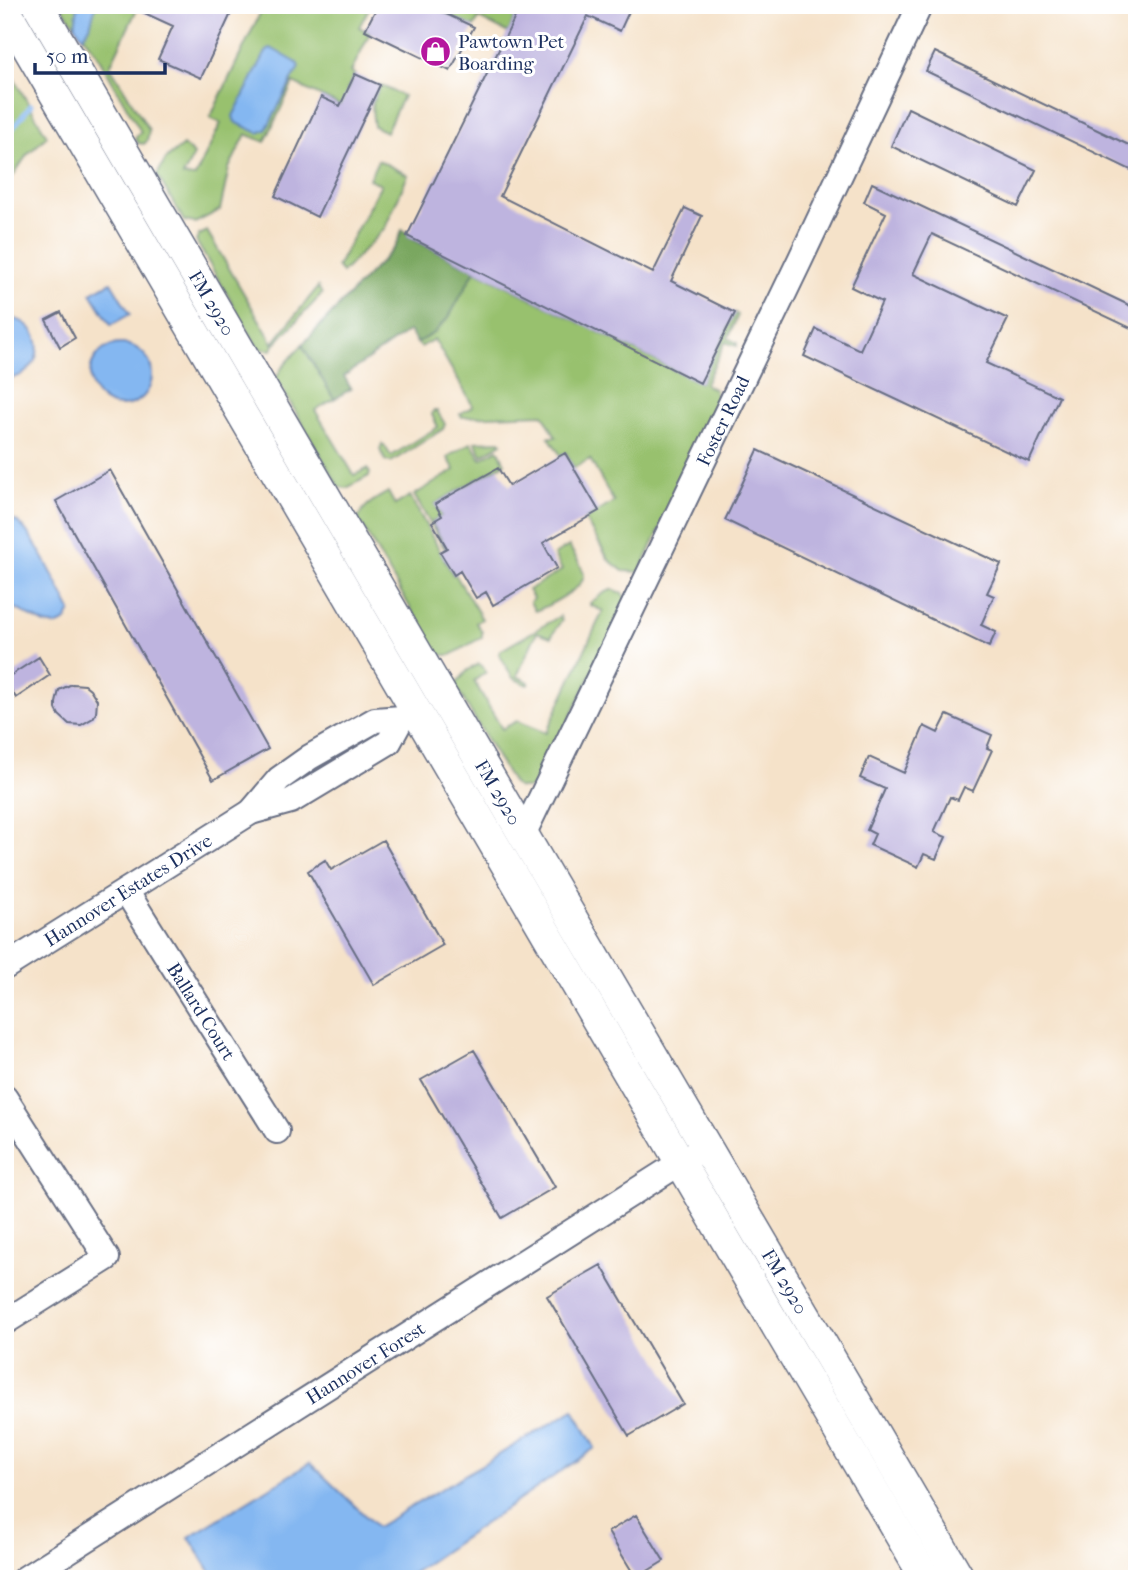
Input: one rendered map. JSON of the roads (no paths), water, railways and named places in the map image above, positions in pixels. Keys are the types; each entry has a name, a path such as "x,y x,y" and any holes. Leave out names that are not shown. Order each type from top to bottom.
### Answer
{"main road":[{"name":"FM 2920","path":"38,5 960,1579"},
{"name":"FM 2920","path":"5,9 94,159 408,713 681,1162 926,1579"}],"street":[{"name":"Foster Road","path":"523,835 920,5"},
{"name":"Hannover Estates Drive","path":"5,967 251,812 279,779 310,757 375,720 408,713"},
{"name":"Ballard Court","path":"126,891 277,1131"},
{"path":"5,1098 107,1258 5,1322"},
{"name":"Hannover Forest","path":"24,1579 705,1146"}],"water":[{"path":"78,5 96,5 90,26 83,37 75,26"},
{"path":"271,48 297,63 299,67 266,130 258,133 235,122 233,116 266,52"},
{"path":"111,282 130,314 111,325 91,293"},
{"path":"5,318 19,320 29,327 38,347 30,368 20,375 5,379"},
{"path":"121,344 143,353 152,375 143,397 121,406 99,397 90,375 99,353"},
{"path":"5,518 15,520 23,526 38,548 71,611 65,622 55,626 45,624 5,603"},
{"path":"574,1410 595,1448 404,1579 215,1579 189,1537 310,1463 377,1527"}],"waterway":[{"path":"5,138 31,105"}],"place":[{"name":"Pawtown Pet Boarding","path":"435,52"}]}
